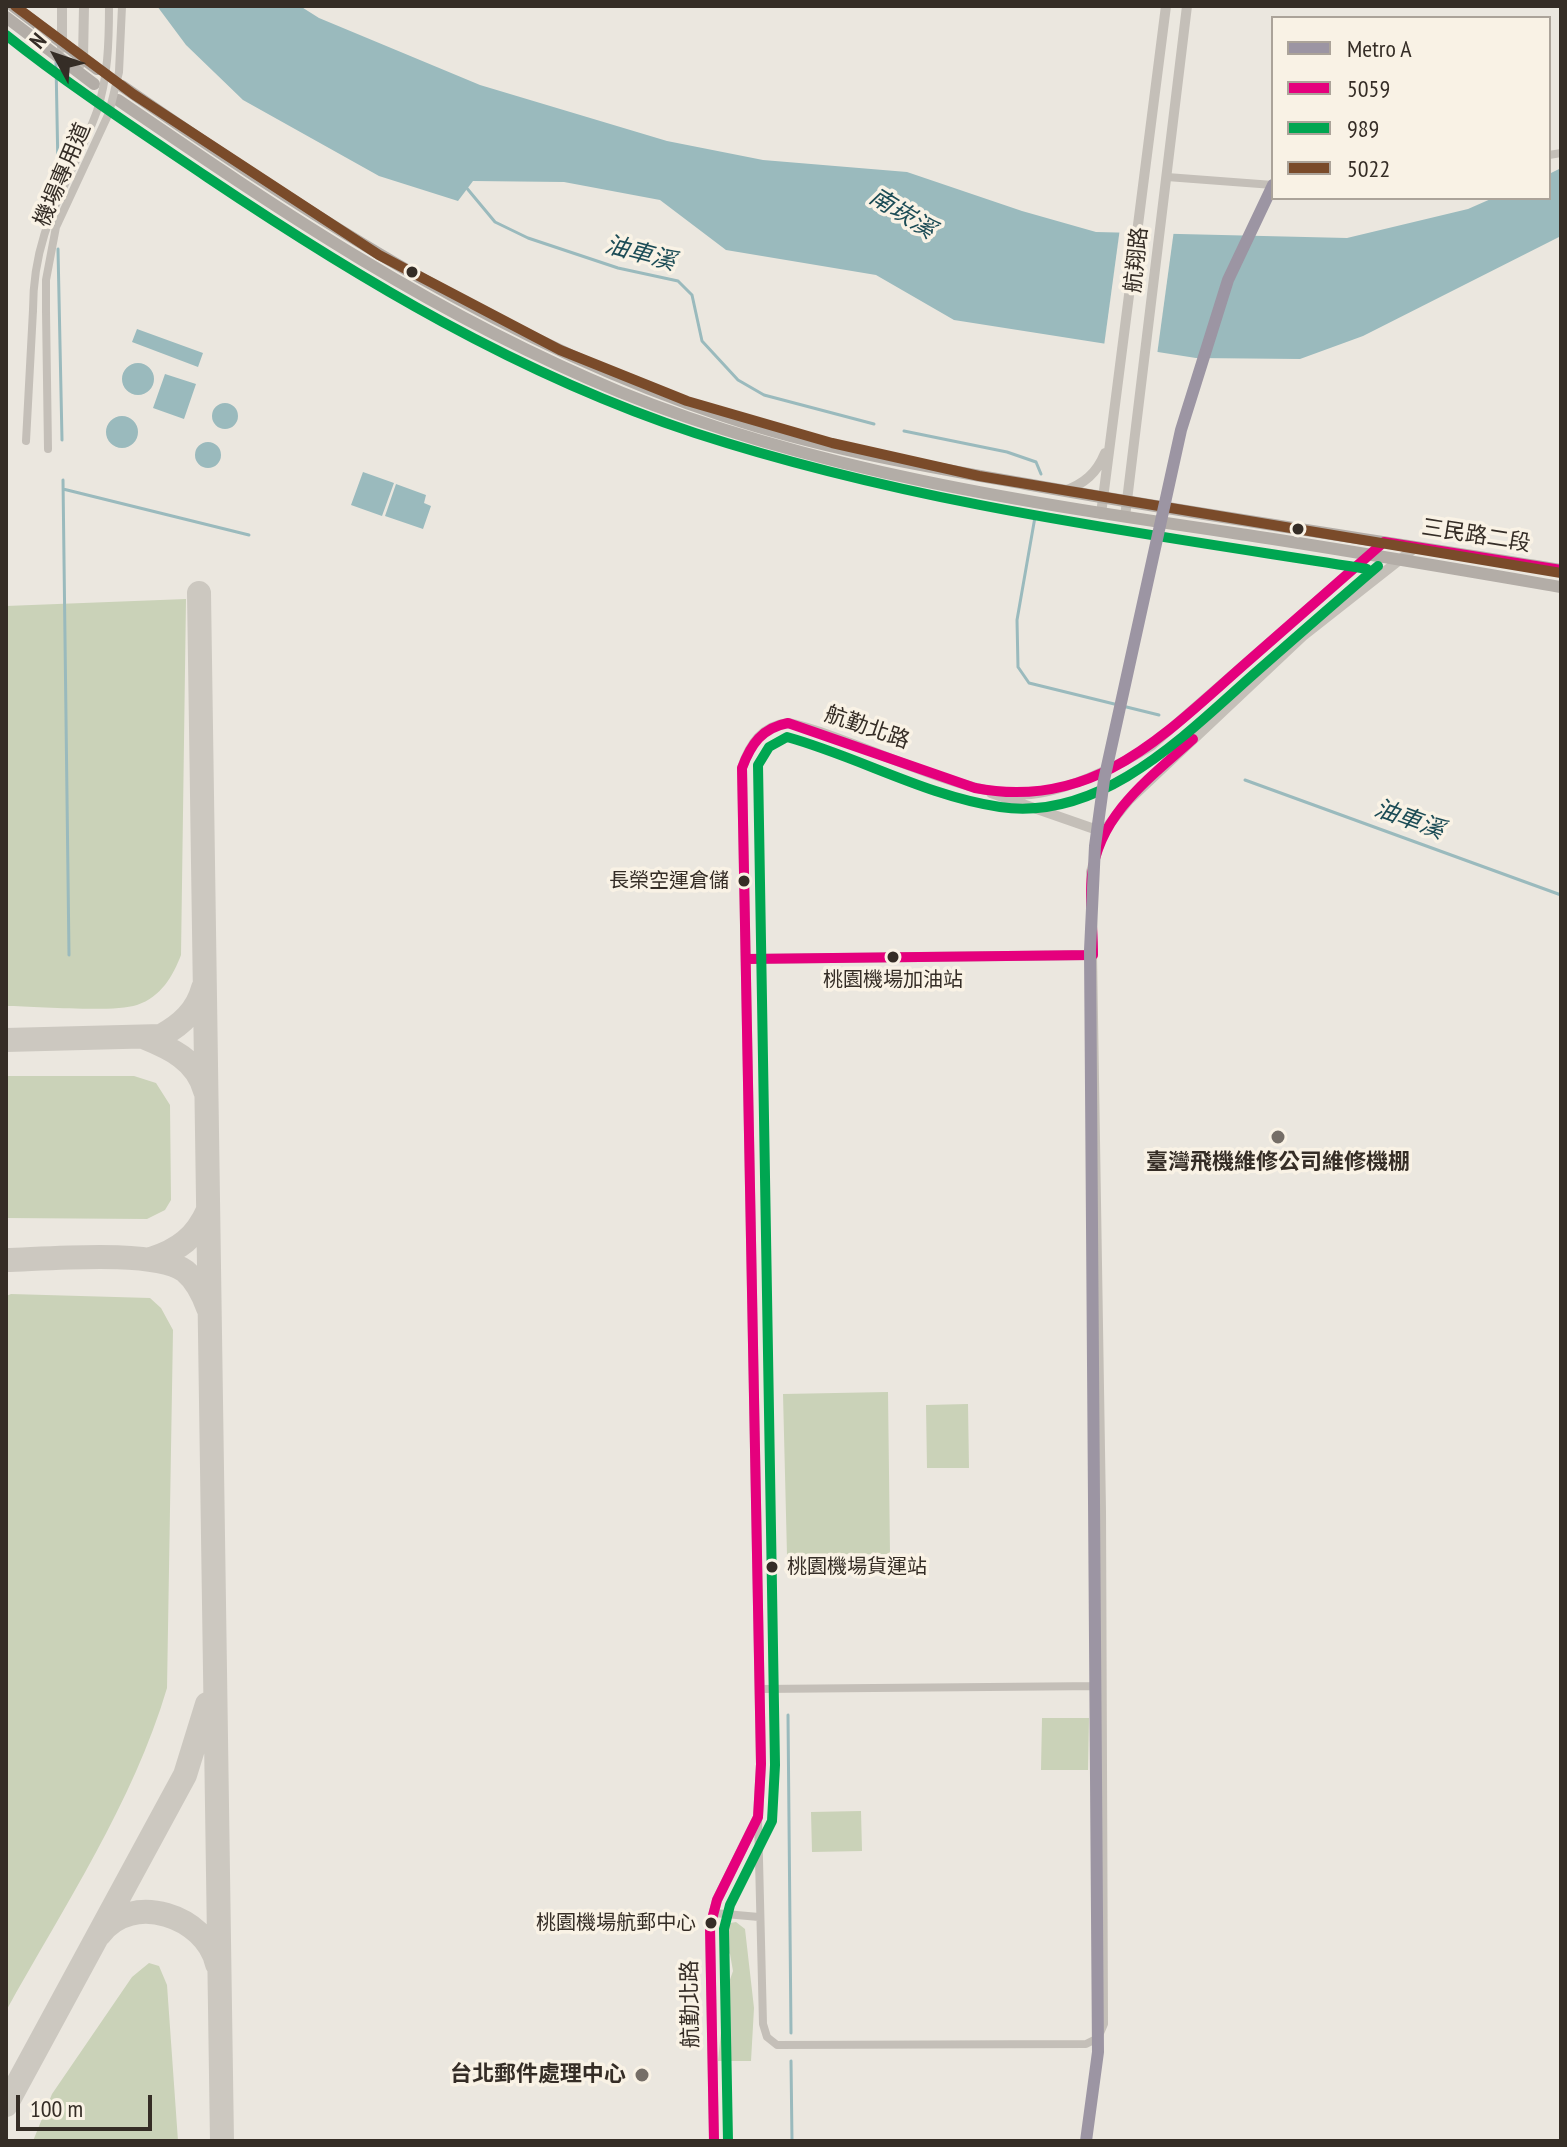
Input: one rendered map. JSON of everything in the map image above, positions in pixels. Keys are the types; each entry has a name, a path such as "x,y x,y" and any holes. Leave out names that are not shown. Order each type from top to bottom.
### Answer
{"main road":[{"path":"13,6 97,69"},
{"path":"6,17 94,84"},
{"name":"三民路二段","path":"122,86 291,203 406,273 562,353 710,411 880,458 1103,498 1561,570"},
{"name":"三民路二段","path":"118,100 306,228 398,284 491,333 621,392 772,443 879,471 1101,514 1561,587"}],"street":[{"path":"61,61 62,6"},
{"path":"76,71 83,59 84,6"},
{"name":"機場專用道","path":"26,441 33,280 41,235 98,108 108,63 109,6"},
{"name":"機場專用道","path":"48,449 46,280 56,227 109,113 119,72 122,6"},
{"name":"航翔路","path":"1101,514 1166,6"},
{"name":"航翔路","path":"1125,517 1187,6"},
{"path":"6,24 42,47"},
{"path":"1166,182 1271,185"},
{"path":"1064,491 1081,485 1094,473 1110,440"},
{"name":"航勤北路","path":"714,2141 710,1941 714,1913 758,1817 761,1689 742,768 753,743 774,725 804,727 978,788 1031,794 1115,768 1151,746 1384,542"},
{"path":"758,1817 763,2024 767,2037 777,2045 1086,2044 1098,2038 1104,2024 1102,1511 1091,872 1103,832 1129,800 1303,636 1416,547"},
{"path":"978,788 1103,832"},
{"path":"746,959 1093,955"},
{"path":"761,1689 1101,1686"},
{"path":"714,1913 759,1917"}],"green space":[{"path":"186,599 181,955 178,963 159,991 137,1005 92,1009 6,1006 6,606"},
{"path":"6,1076 134,1076 156,1083 170,1105 171,1200 165,1210 147,1219 6,1218"},
{"path":"6,1296 150,1298 161,1308 173,1330 167,1688 153,1731 116,1813 6,2011"},
{"path":"888,1392 890,1554 787,1555 783,1394"},
{"path":"968,1404 969,1468 927,1468 926,1405"},
{"path":"1042,1718 1089,1718 1088,1770 1041,1770"},
{"path":"861,1811 862,1851 812,1852 811,1812"},
{"path":"736,1922 745,1929 754,2008 751,2061 718,2061 725,1994 733,1971 730,1954 723,1948 730,1923"},
{"path":"149,1963 159,1966 167,1985 178,2141 33,2141 52,2094 132,1977"}],"water":[{"name":"南崁溪","path":"157,6 300,6 319,18 480,85 667,141 763,160 907,172 1096,232 1347,238 1468,209 1488,200 1551,200 1551,173 1561,168 1561,236 1363,336 1300,359 1196,358 954,320 876,275 726,250 660,200 564,182 473,181 458,201 379,176 243,100 186,45"},
{"path":"137,329 203,353 198,367 132,342"},
{"path":"138,363 149,368 154,379 149,390 138,395 127,390 122,379 127,368"},
{"path":"165,374 196,384 184,419 153,408"},
{"path":"225,403 234,407 238,416 234,425 225,429 216,425 212,416 216,407"},
{"path":"122,416 133,421 138,432 133,443 122,448 111,443 106,432 111,421"},
{"path":"208,442 217,446 221,455 217,464 208,468 199,464 195,455 199,446"},
{"path":"363,472 394,483 382,516 351,505"},
{"path":"396,484 426,495 424,503 431,506 423,529 385,516"}],"pier":[{"path":"1120,228 1174,230 1157,355 1104,346"}],"waterway":[{"path":"56,62 58,170"},
{"name":"油車溪","path":"465,186 495,222 528,238 618,268 678,281 692,295 702,341 738,380 764,395 874,424"},
{"path":"58,249 62,440"},
{"name":"油車溪","path":"904,431 1007,452 1036,462 1041,474"},
{"path":"63,480 69,955"},
{"path":"63,489 249,535"},
{"name":"油車溪","path":"1035,517 1017,620 1018,667 1029,683 1159,715"},
{"name":"油車溪","path":"1245,780 1561,895"},
{"path":"788,1715 791,2033"},
{"path":"791,2061 792,2141"}],"taxiway":[{"path":"199,593 222,2141"},
{"path":"6,1040 161,1036 187,1016 197,1004 203,988"},
{"path":"143,1037 181,1056 196,1071 205,1091"},
{"path":"151,1259 186,1241 208,1210"},
{"path":"6,1260 100,1257 171,1264 193,1279 208,1308"},
{"path":"6,2105 185,1775 207,1704"},
{"path":"100,1934 114,1921 130,1914 148,1912 166,1915 184,1922 199,1933 210,1947 217,1964"}],"metro line":[{"name":"A","path":"1086,2141 1098,2052 1090,950 1095,846 1104,780 1181,430 1228,280 1271,189"}],"transit line":[{"name":"5022","path":"15,6 133,94 379,255 560,350 687,401 832,443 979,476 1561,573"},
{"name":"989","path":"6,35 207,177 382,288 503,353 630,410 777,458 944,498 1113,529 1367,569"},
{"name":"5059","path":"714,2141 710,1927 717,1900 758,1817 761,1764 742,768 749,752 764,733 788,723 975,788 1017,792 1056,788 1091,778 1156,740 1384,542 1561,570"},
{"name":"989","path":"728,2141 724,1929 730,1905 772,1821 775,1765 758,765 769,747 787,737 973,802 1000,807 1037,808 1073,801 1107,787 1171,746 1378,566"},
{"name":"5059","path":"746,959 1093,955 1092,875 1105,833 1129,798 1193,739"}],"place":[{"name":"長榮空運倉儲","path":"744,881"},
{"name":"桃園機場加油站","path":"893,957"},
{"name":"臺灣飛機維修公司維修機棚","path":"1278,1137"},
{"name":"桃園機場貨運站","path":"772,1567"},
{"name":"桃園機場航郵中心","path":"711,1923"},
{"name":"台北郵件處理中心","path":"642,2075"}]}
